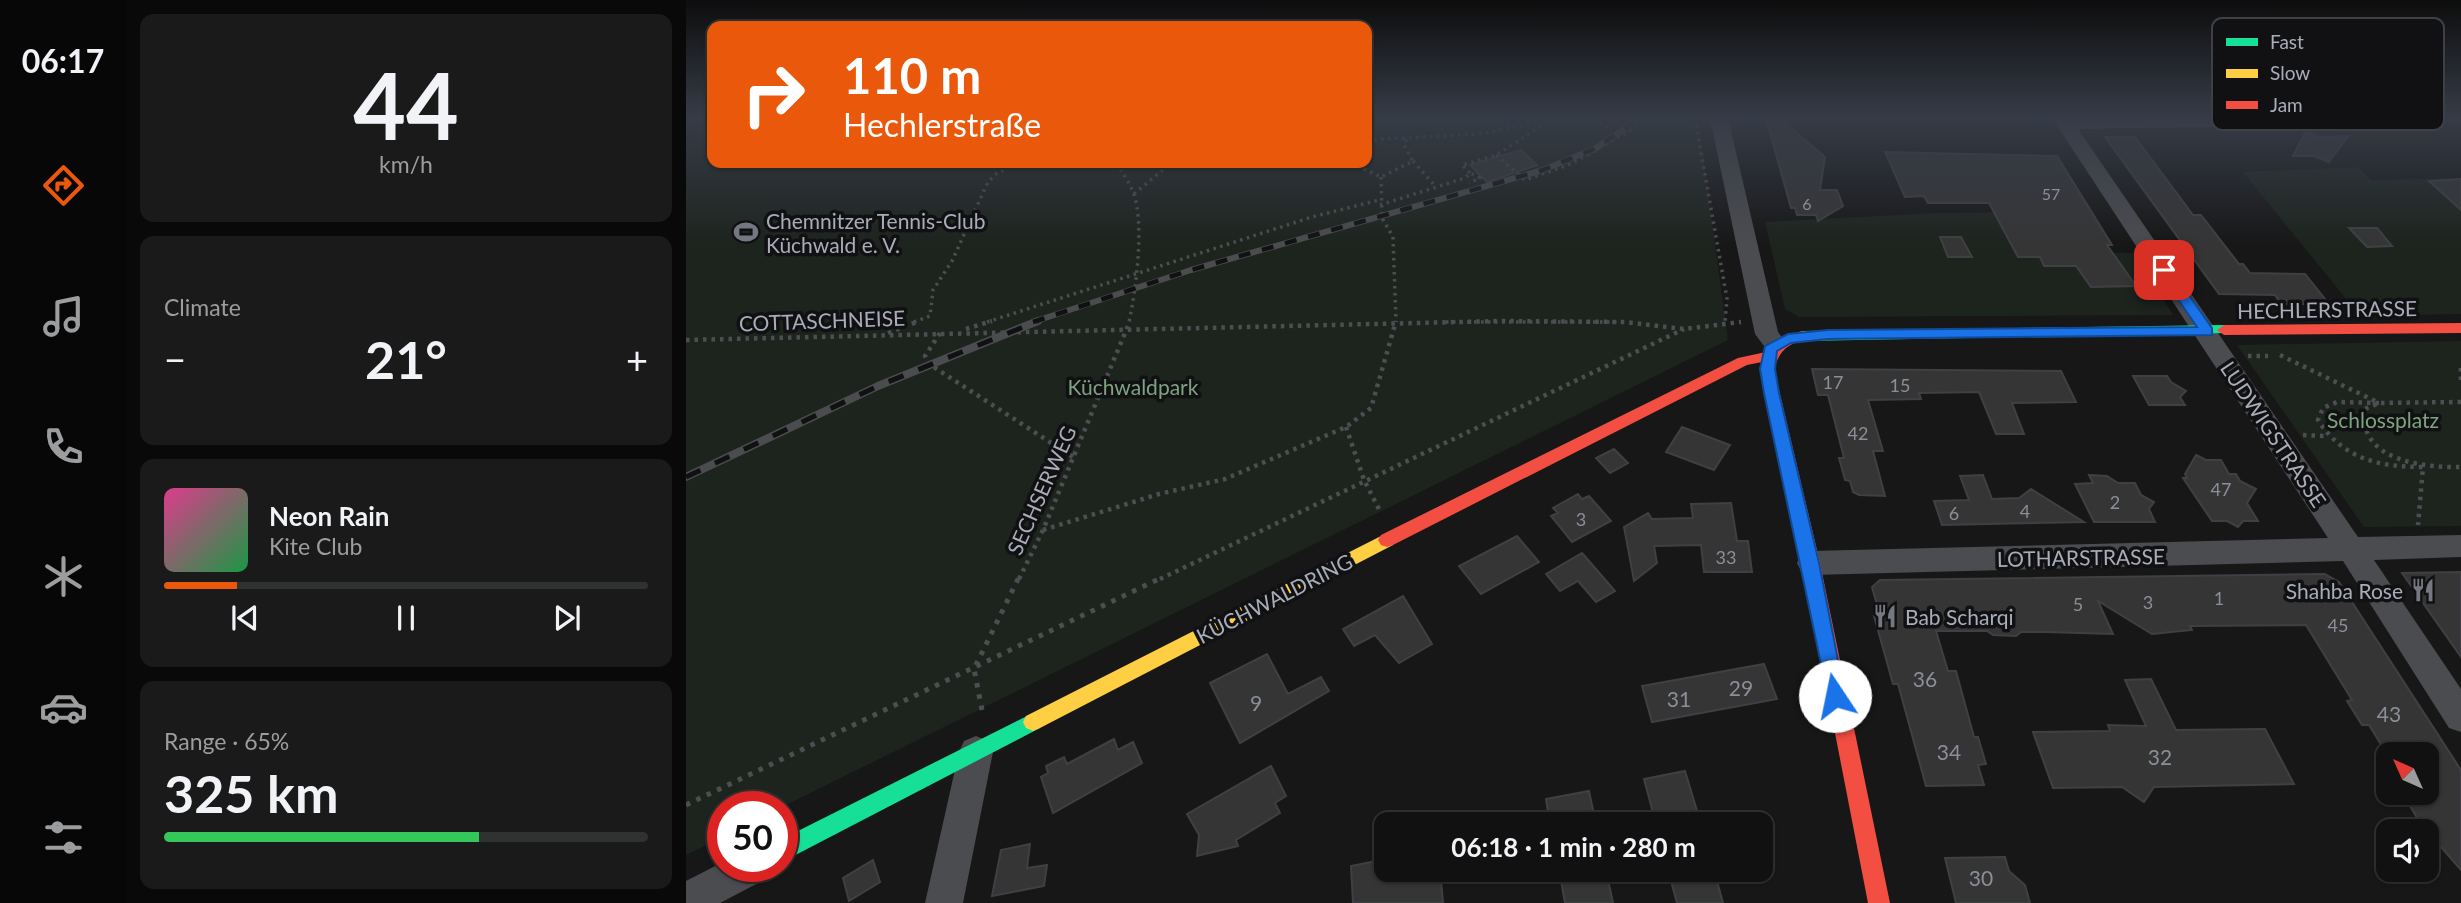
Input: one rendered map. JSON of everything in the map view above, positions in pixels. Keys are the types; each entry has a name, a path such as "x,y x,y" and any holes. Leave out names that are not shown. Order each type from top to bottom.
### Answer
{"main road":[{"name":"HECHLERSTRASSE","path":"1772,350 1788,338 1828,334 2461,328"},
{"name":"KÜCHWALDRING","path":"798,844 1393,537 1743,361 1772,350"},
{"path":"1772,350 1767,369 1811,563 1879,903"}],"street":[{"path":"1729,160 1772,350"},
{"name":"LUDWIGSTRASSE","path":"2090,160 2207,331 2272,435 2461,717"},
{"path":"2352,551 2461,546"},
{"name":"LOTHARSTRASSE","path":"1811,563 2352,551"},
{"path":"944,903 981,750"},
{"path":"686,901 722,882"}],"path":[{"path":"1465,178 1470,183 1480,178 1462,165 1479,160"},
{"path":"1502,160 1525,180 1579,160"},
{"path":"1702,160 1727,299 1725,323"},
{"path":"1381,177 1413,161 1436,187"},
{"path":"886,334 930,316 933,290 952,261 988,182 998,173 1010,168"},
{"name":"SECHSERWEG","path":"974,669 1043,530 1128,329 1139,275 1134,194 1120,168"},
{"path":"1134,194 1165,168"},
{"path":"1362,168 1381,177"},
{"path":"959,331 1312,217 1380,203 1465,178 1470,173"},
{"path":"1043,530 1159,494 1224,479 1346,427 1371,408 1396,322 1393,237 1382,218 1381,177"},
{"path":"959,331 1396,322 1625,323 1684,329 1764,321"},
{"path":"686,805 1684,329"},
{"name":"COTTASCHNEISE","path":"686,340 959,331"},
{"path":"940,332 925,356 929,364 1074,457"},
{"path":"2280,355 2379,403"},
{"path":"2461,368 2461,384"},
{"path":"2461,402 2337,402 2323,408 2318,420 2333,443 2366,463 2389,468 2461,467"},
{"path":"2379,403 2365,409 2361,420 2365,434 2401,460 2423,467"},
{"path":"1346,427 1364,480 1393,537"},
{"path":"2416,546 2423,467"},
{"path":"974,669 982,708 981,750"}],"green space":[{"name":"Küchwaldpark","path":"686,160 707,160 707,168 1372,168 1372,160 1704,160 1728,340 798,799 798,791 707,791 707,845 686,855"},
{"path":"2358,167 2371,180 2461,178 2461,314 2360,316 2243,172"},
{"path":"2059,212 2083,253 2134,253 2173,315 1799,317 1785,309 1765,222 1933,213"},
{"name":"Schlossplatz","path":"2461,341 2461,526 2364,527 2237,345"}],"building":[{"path":"1487,160 1532,160 1537,165 1487,182 1470,165"},
{"path":"1778,160 1825,160 1820,190 1837,190 1843,206 1818,221 1816,215 1797,215 1795,208 1791,208"},
{"path":"1889,160 2060,160 2112,245 2107,245 2136,286 2091,287 2076,266 2044,266 2040,257 2018,257 1989,203 1928,203 1924,196 1905,197"},
{"path":"2122,160 2152,160 2193,215 2201,215 2239,264 2243,264 2250,273 2305,274 2329,304 2281,304 2275,295 2219,294"},
{"path":"2461,179 2461,210 2429,181"},
{"path":"2349,228 2377,228 2392,246 2367,247"},
{"path":"1940,237 1961,237 1972,257 1948,257"},
{"path":"1812,369 2061,371 2076,402 2012,403 2024,434 1996,434 1979,392 1919,393 1921,399 1868,400 1883,451 1873,451 1885,496 1859,495 1853,492 1850,481 1845,480 1839,458 1844,458 1828,395 1818,395"},
{"path":"2133,376 2167,376 2171,382 2186,391 2180,397 2185,405 2149,405"},
{"path":"1682,427 1730,445 1714,470 1666,452"},
{"path":"1614,449 1628,463 1610,473 1596,458"},
{"path":"2196,455 2206,460 2221,460 2229,474 2236,474 2240,481 2256,489 2247,503 2258,521 2243,521 2238,527 2227,521 2212,521 2183,478 2187,478 2185,474"},
{"path":"1983,475 1992,499 2019,498 2031,489 2084,522 1942,525 1934,501 1969,500 1960,476"},
{"path":"2089,475 2107,476 2118,483 2135,483 2141,495 2154,502 2149,509 2155,522 2094,522 2075,484 2093,483"},
{"path":"1578,494 1582,499 1589,496 1611,521 1572,542 1551,516 1558,513 1553,508"},
{"path":"1731,503 1737,541 1748,541 1752,572 1704,572 1701,545 1654,546 1657,563 1634,581 1624,527 1648,513 1652,519 1693,518 1691,504"},
{"path":"1517,536 1539,562 1481,594 1459,566"},
{"path":"1582,553 1615,591 1596,602 1578,581 1560,591 1546,574"},
{"path":"2461,572 2461,657 2402,573"},
{"path":"2325,574 2339,582 2461,770 2461,870 2439,845 2439,819 2418,819 2409,805 2440,805 2440,742 2380,742 2369,725 2362,725 2347,701 2352,700 2306,625 2190,626 2192,630 2152,634 2098,601 2113,634 2021,632 2016,636 1993,635 1987,631 1936,631 1948,671 1956,671 1974,737 1978,737 1986,764 1978,765 1984,785 1926,786 1898,684 1893,684 1874,616 1880,616 1872,587 1880,580"},
{"path":"1403,596 1432,644 1399,663 1375,635 1354,646 1343,629"},
{"path":"1267,654 1288,694 1321,677 1329,691 1240,743 1210,683"},
{"path":"1764,664 1777,699 1652,722 1642,686"},
{"path":"2151,679 2176,730 2265,729 2294,784 2154,787 2144,802 2122,787 2053,788 2033,732 2110,731 2108,725 2146,726 2125,680"},
{"path":"1114,739 1118,750 1133,742 1142,763 1053,813 1041,777 1048,773 1046,766 1064,757 1067,764"},
{"path":"1271,766 1286,796 1275,803 1280,813 1236,840 1238,846 1197,856 1199,835 1187,814"},
{"path":"1685,771 1697,812 1653,812 1644,779"},
{"path":"1589,791 1593,812 1548,812 1546,799"},
{"path":"1030,844 1027,868 1047,865 1044,886 992,896 1001,850"},
{"path":"2005,857 2009,871 2025,885 2030,903 1956,903 1945,858"},
{"path":"873,860 880,882 849,901 843,878"},
{"path":"1374,861 1374,882 1441,882 1443,903 1353,903 1351,866"},
{"path":"1561,882 1609,882 1613,903 1565,903"},
{"path":"1671,882 1717,882 1723,903 1677,903"}],"railway":[{"path":"1033,322 1191,270 1543,170 1567,160"},
{"path":"686,477 878,386 1038,321"}],"traffic: fast":[{"path":"1802,336 2224,330"},
{"path":"798,843 1033,722"}],"traffic: slow":[{"path":"1033,722 1387,540"}],"traffic: jam":[{"path":"2224,330 2461,328"},
{"path":"1802,336 1788,339 1778,345 1771,355 1767,369 1811,563 1879,903"},
{"path":"1387,540 1743,361 1769,356"}],"place":[{"name":"Chemnitzer Tennis-Club Küchwald e. V.","path":"746,232"},
{"name":"Shahba Rose","path":"2423,590"},
{"name":"Bab Scharqi","path":"1885,616"}],"route":[{"path":"1835,696 1811,563 1767,369 1770,349 1788,338 1828,334 2207,331 2164,270"}]}
